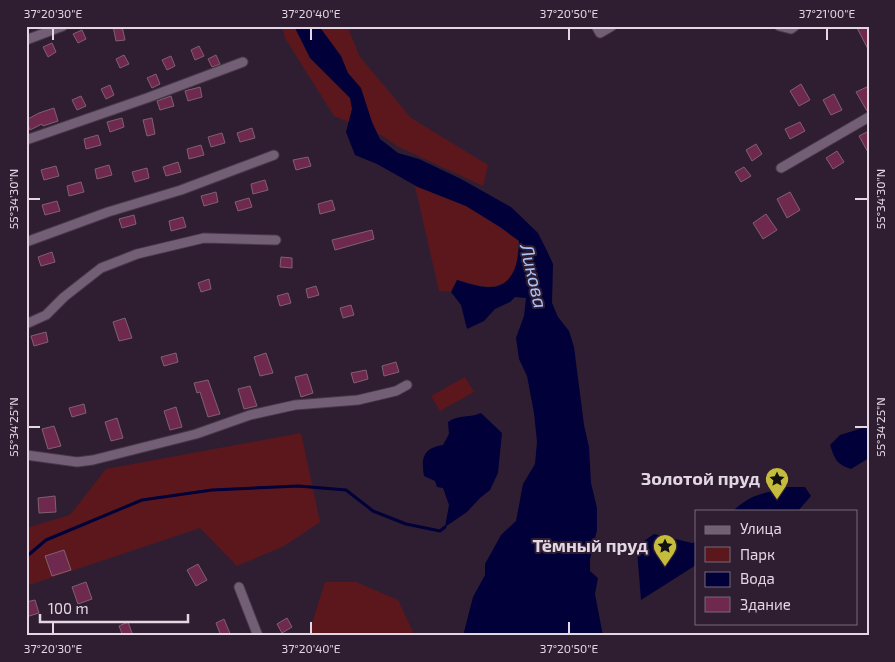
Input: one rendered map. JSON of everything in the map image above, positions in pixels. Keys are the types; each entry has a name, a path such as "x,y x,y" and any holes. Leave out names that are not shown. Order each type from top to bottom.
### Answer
{"street":[{"path":"26,40 63,26"},
{"path":"596,26 600,33 612,26"},
{"path":"778,26 780,28 795,26"},
{"path":"26,140 243,62"},
{"path":"781,168 869,117"},
{"path":"26,242 108,212 181,190 274,155"},
{"path":"26,324 46,315 64,297 101,268 137,254 204,238 276,240"},
{"path":"26,455 77,462 94,460 196,434 250,415 295,405 358,400 396,391 407,385"},
{"path":"239,587 258,636"}],"green space":[{"path":"282,26 347,26 360,57 411,118 488,165 483,186 397,146 383,136 334,116 285,38"},
{"path":"415,186 466,206 519,241 515,269 509,279 503,284 496,286 480,286 457,280 451,292 439,291"},
{"path":"465,377 474,392 440,411 431,396"},
{"path":"301,433 320,522 284,546 237,566 200,528 26,586 26,528 70,515 106,469"},
{"path":"325,582 356,582 398,600 415,636 308,636"}],"water":[{"name":"Ликова","path":"294,26 319,26 341,56 348,73 361,88 372,122 380,139 398,153 419,159 461,179 511,207 538,233 553,264 552,303 558,317 569,331 574,347 584,425 589,447 591,483 597,508 597,530 590,559 590,571 598,578 595,594 603,636 463,636 473,597 485,575 485,564 501,535 516,521 523,484 535,464 537,442 527,376 519,359 516,338 524,316 526,298 515,297 510,302 495,309 484,321 467,329 461,305 451,292 457,280 488,287 506,282 517,263 519,241 466,206 418,187 377,164 355,155 346,132 352,109 350,98 310,58"},
{"path":"481,413 502,433 498,473 490,490 467,512 445,527 449,505 443,488 437,487 435,481 424,476 423,459 427,451 436,446 443,445 449,434 448,422 456,418"},
{"path":"869,426 869,458 851,469 839,463 830,445 840,435"},
{"name":"Золотой пруд","path":"786,487 805,487 811,496 799,510 734,510 746,500"},
{"name":"Тёмный пруд","path":"654,534 695,542 695,566 641,600 637,550 644,541"}],"building":[{"path":"113,26 122,26 125,40 116,41"},
{"path":"856,26 869,26 869,51"},
{"path":"82,30 86,39 78,43 73,34"},
{"path":"52,43 56,52 48,57 43,47"},
{"path":"199,46 204,56 195,60 191,50"},
{"path":"124,55 129,64 120,68 116,59"},
{"path":"216,55 220,64 212,67 208,59"},
{"path":"171,56 175,66 167,70 162,60"},
{"path":"156,74 160,84 152,88 147,78"},
{"path":"801,84 810,100 799,106 790,91"},
{"path":"110,85 114,95 106,99 101,89"},
{"path":"869,86 869,111 867,111 856,92"},
{"path":"200,87 202,97 188,101 185,91"},
{"path":"834,94 842,110 831,115 823,100"},
{"path":"81,96 86,106 77,110 72,100"},
{"path":"171,96 174,106 160,110 157,101"},
{"path":"54,108 58,121 43,126 42,124 30,130 26,120"},
{"path":"122,118 124,127 110,132 107,122"},
{"path":"152,118 155,134 147,136 143,120"},
{"path":"800,122 805,131 790,139 785,129"},
{"path":"252,128 255,138 240,142 237,133"},
{"path":"869,131 869,154 859,136"},
{"path":"222,133 225,143 211,147 208,137"},
{"path":"98,135 101,145 86,149 84,139"},
{"path":"756,144 762,154 752,161 746,150"},
{"path":"201,145 204,155 189,159 187,149"},
{"path":"837,151 844,162 833,169 826,158"},
{"path":"308,157 311,166 296,170 293,160"},
{"path":"178,162 181,172 166,176 163,167"},
{"path":"109,165 112,175 97,179 95,169"},
{"path":"56,166 59,176 44,180 41,170"},
{"path":"744,167 751,176 741,182 735,172"},
{"path":"147,168 149,178 135,182 132,172"},
{"path":"265,180 268,190 253,194 251,184"},
{"path":"81,182 84,192 69,196 67,186"},
{"path":"216,192 218,202 204,206 201,196"},
{"path":"790,192 800,210 787,218 777,199"},
{"path":"249,198 252,207 238,211 235,202"},
{"path":"332,200 335,210 320,214 318,204"},
{"path":"57,201 60,211 45,215 42,205"},
{"path":"766,214 777,230 763,239 753,223"},
{"path":"134,215 136,224 122,228 119,219"},
{"path":"183,217 186,227 171,231 169,221"},
{"path":"372,230 374,239 335,250 332,240"},
{"path":"52,252 55,262 41,266 38,257"},
{"path":"281,257 292,258 292,268 280,267"},
{"path":"209,279 211,289 201,292 198,283"},
{"path":"316,286 319,295 308,298 306,289"},
{"path":"288,293 291,303 280,306 277,296"},
{"path":"351,305 354,315 343,318 340,308"},
{"path":"125,318 132,338 119,341 113,322"},
{"path":"46,332 48,342 34,346 31,336"},
{"path":"176,353 178,362 164,366 161,357"},
{"path":"266,353 273,373 260,376 254,357"},
{"path":"396,362 399,372 384,376 382,366"},
{"path":"366,370 368,379 354,383 351,373"},
{"path":"307,374 313,393 301,397 295,377"},
{"path":"208,380 220,414 208,417 200,392 197,393 194,383"},
{"path":"250,386 257,406 244,409 238,389"},
{"path":"84,404 86,413 72,417 69,408"},
{"path":"176,407 182,427 170,430 164,411"},
{"path":"117,418 123,438 111,441 105,422"},
{"path":"54,426 61,446 48,449 42,429"},
{"path":"55,496 56,512 39,513 38,498"},
{"path":"64,550 71,570 52,576 45,556"},
{"path":"198,564 207,580 196,586 187,570"},
{"path":"86,582 92,599 78,604 72,587"},
{"path":"35,600 39,613 26,617 26,602"},
{"path":"287,618 292,627 282,633 277,624"},
{"path":"224,619 231,636 221,636 216,623"},
{"path":"128,622 133,636 123,636 119,626"}],"waterway":[{"path":"26,557 46,540 142,500 212,490 298,486 346,490 373,511 406,524 440,531 445,527"}],"place":[{"name":"Золотой пруд","path":"777,500"},
{"name":"Тёмный пруд","path":"665,567"}]}
